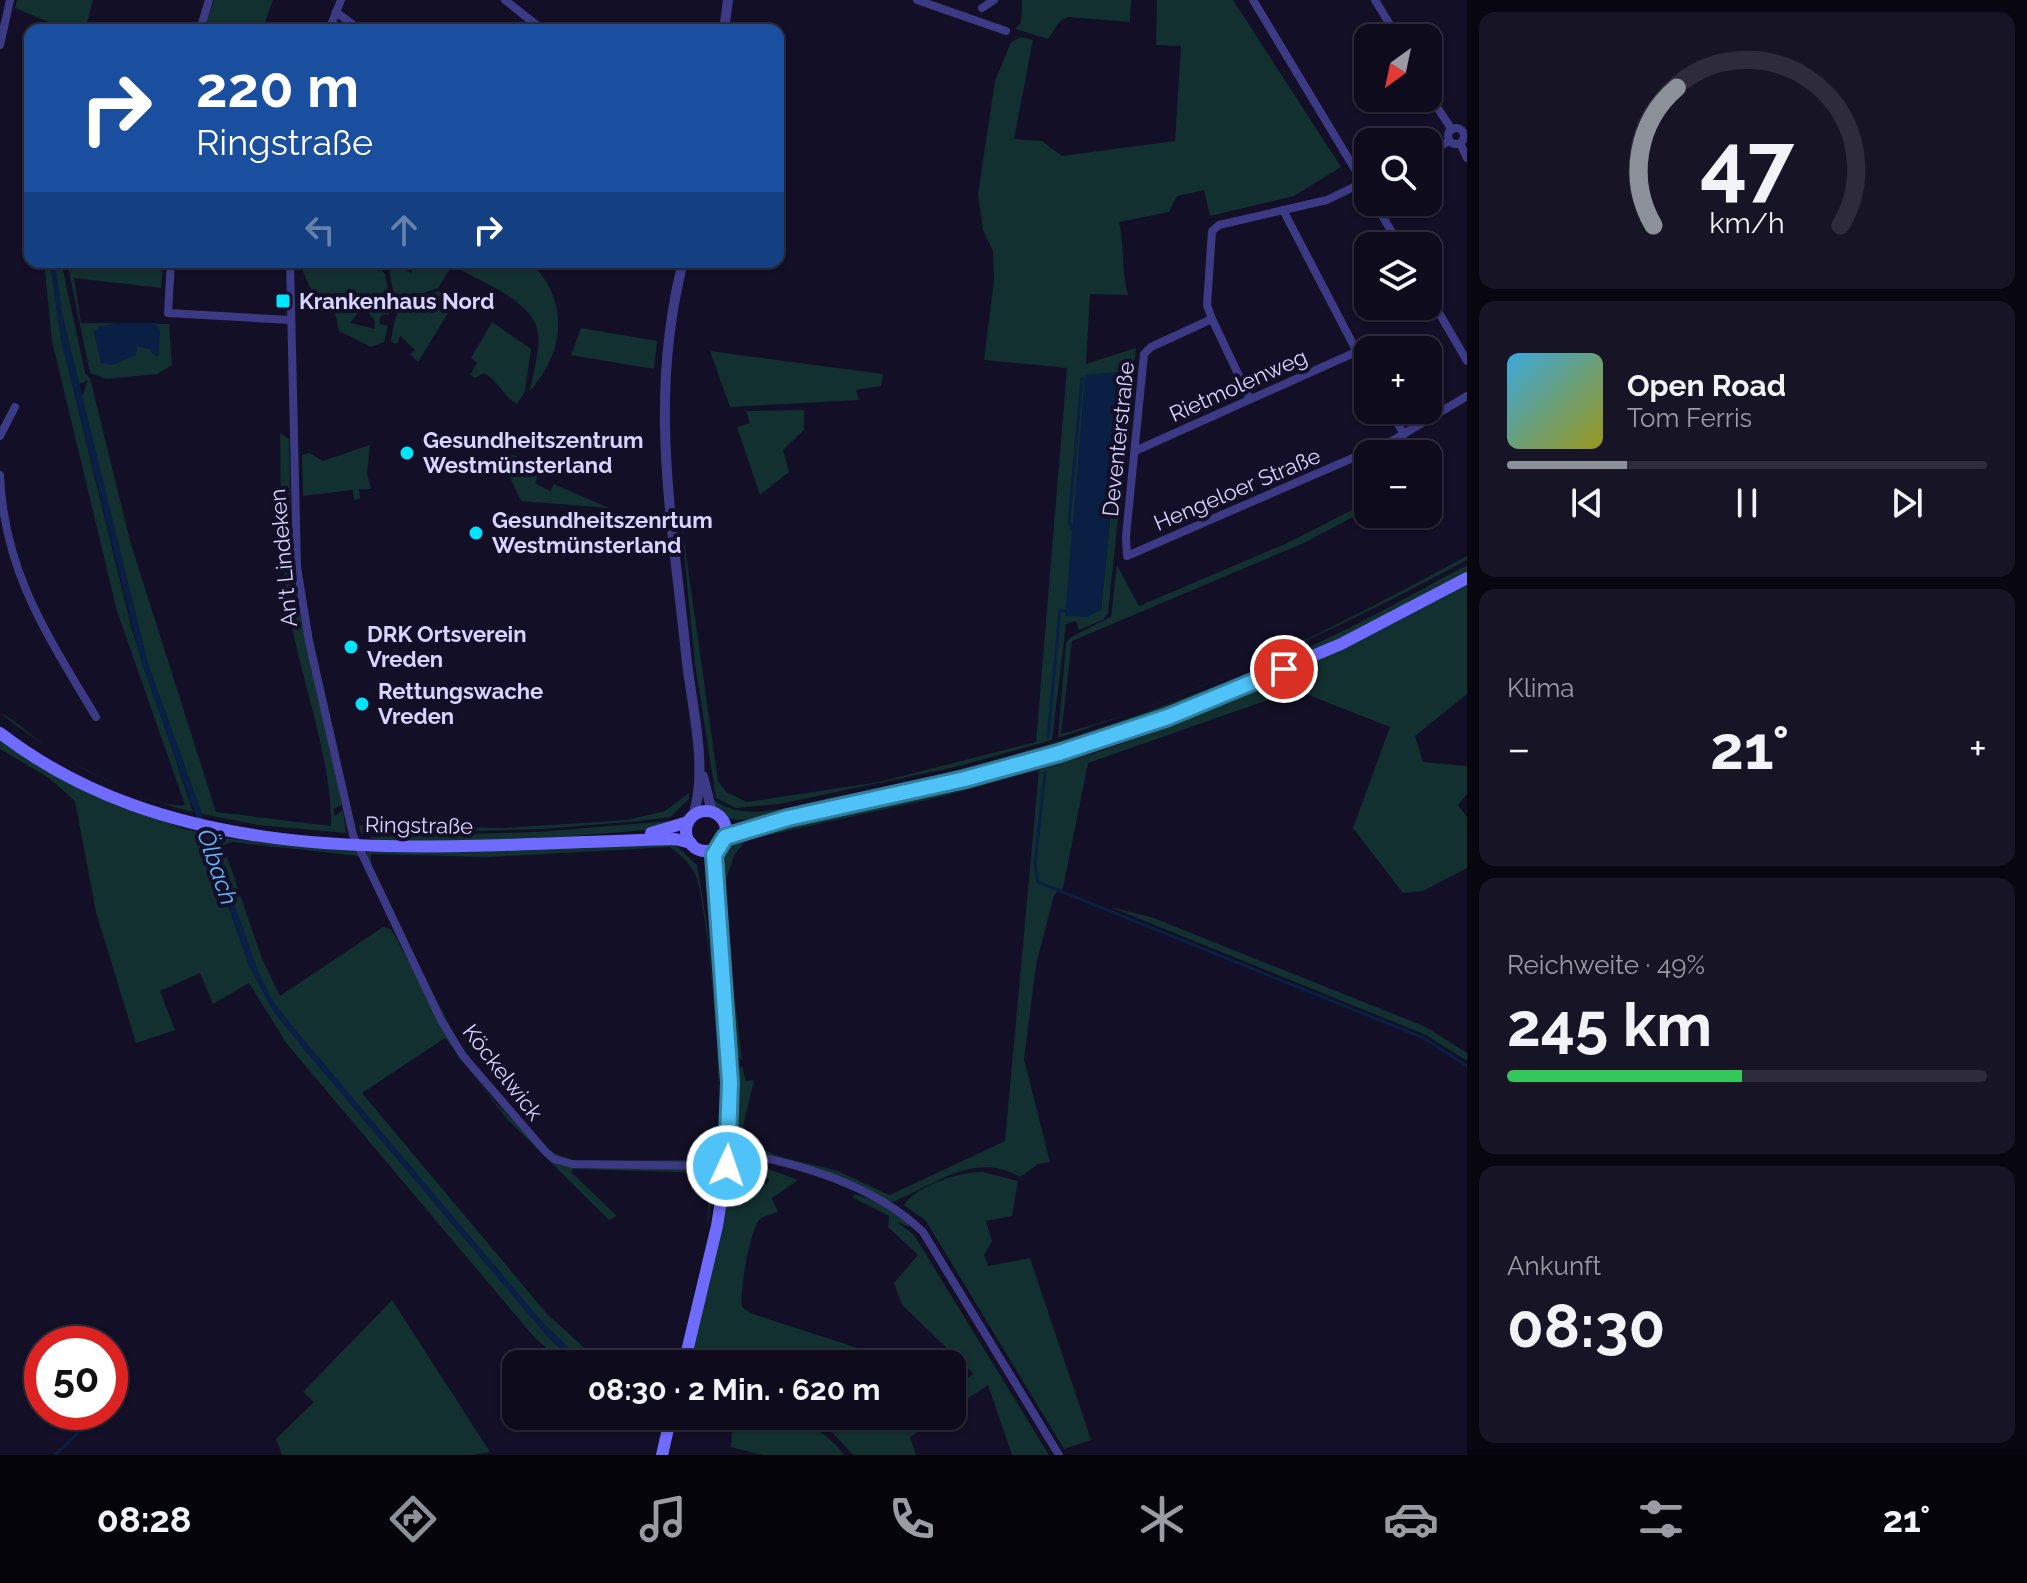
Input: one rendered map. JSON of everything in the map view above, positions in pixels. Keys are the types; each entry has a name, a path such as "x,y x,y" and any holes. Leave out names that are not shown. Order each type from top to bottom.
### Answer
{"main road":[{"path":"687,1350 717,1226 729,1151 730,1082 717,920 716,848 725,837 816,812 965,779 1168,717 1341,644 1467,578"},
{"name":"Ringstraße","path":"0,733 80,783 182,820 222,830 358,844 508,845 675,839 696,846"},
{"path":"717,920 696,846 687,833 691,819 712,812 723,820 816,812"},
{"name":"Ringstraße","path":"616,840 673,829 691,819"},
{"path":"723,820 725,837"},
{"path":"696,846 716,848"},
{"path":"662,1455 668,1430"}],"street":[{"path":"202,24 209,0"},
{"path":"331,24 341,0"},
{"path":"505,0 535,24"},
{"path":"725,24 728,0"},
{"path":"917,0 1006,31"},
{"path":"982,8 994,0"},
{"path":"1253,0 1354,165"},
{"path":"1375,0 1390,24"},
{"path":"0,45 6,6"},
{"path":"336,12 352,24"},
{"path":"1440,112 1452,130 1450,141"},
{"path":"1452,130 1465,131 1460,143 1467,158"},
{"path":"1442,145 1450,141 1460,143"},
{"path":"1250,399 1207,305 1212,231 1219,225 1327,200 1354,190"},
{"path":"1283,210 1354,348"},
{"path":"171,268 168,313 290,320"},
{"name":"An't Lindeken","path":"290,268 297,567 319,690 358,844"},
{"path":"682,268 668,328 662,418 696,739 699,797 691,819"},
{"path":"1442,318 1467,361"},
{"name":"Deventerstraße","path":"1127,556 1126,536 1144,354 1151,347 1212,319"},
{"name":"Rietmolenweg","path":"1135,451 1354,353"},
{"name":"Hengeloer Straße","path":"1127,556 1404,434 1467,396"},
{"path":"0,436 15,407"},
{"path":"1398,424 1404,434"},
{"path":"0,475 5,532 19,581 96,717"},
{"path":"696,739 712,812"},
{"name":"Köckelwick","path":"358,844 448,1032 488,1089 554,1159 572,1164 727,1166"},
{"path":"729,1151 775,1161 855,1188 893,1207 913,1222 923,1232 1059,1455"}],"green space":[{"path":"17,0 93,0 87,24 54,24 15,8"},
{"path":"214,0 273,0 264,24 206,24"},
{"path":"1022,0 1131,0 1130,22 1068,17 1060,21 1048,39 1015,29 1021,23"},
{"path":"1157,0 1233,0 1341,167 1294,196 1210,216 1204,190 1177,196 1169,212 1119,222 1128,295 1090,294 1086,364 1136,348 1108,613 1103,620 1079,630 1076,621 1066,624 1052,740 955,767 779,804 736,808 716,798 695,664 680,512 718,781 726,792 747,802 879,782 1036,742 1067,368 984,360 994,280 993,251 983,230 978,194 995,81 1011,42 1021,37 1033,40 1014,139 1042,141 1062,156 1175,141 1181,46 1156,45","holes":["1125,371 1101,610 1065,616"]},
{"path":"45,268 51,268 61,339 132,630 193,812 162,803 185,805 117,611 52,341"},
{"path":"56,268 63,268 85,373 90,378 130,541 216,812 331,826 327,775 295,642 284,571 280,433 289,439 291,543 298,606 342,805 333,809 335,816 343,810 346,833 258,825 202,814 148,664 82,398 88,380 79,384 62,314"},
{"path":"68,268 163,268 161,288 74,278 81,323 169,324 172,365 157,374 106,379 90,373"},
{"path":"302,268 380,268 385,274 390,302 366,302 362,298 334,306 314,297"},
{"path":"403,268 411,273 413,268 450,268 438,288 398,302 394,297 389,269"},
{"path":"458,268 536,268 552,293 557,310 556,343 551,359 530,391 538,348 535,322 517,302"},
{"path":"439,291 456,300 418,362 410,354 415,350 400,336 397,344 391,342 396,317 404,306"},
{"path":"380,302 390,306 389,315 383,314 379,319 380,324 388,326 384,342 371,347 339,331 335,313 338,307 356,306 359,311 350,323 375,329 374,319 366,309 367,304"},
{"path":"492,322 531,349 525,391 517,404 484,373 475,378 470,375 477,363 471,358"},
{"path":"581,328 657,341 654,369 571,355"},
{"path":"710,351 883,374 881,386 856,390 859,400 730,407"},
{"path":"804,410 804,430 783,450 789,472 760,495 737,427 750,423 746,411"},
{"path":"370,445 367,474 371,489 359,489 360,499 354,500 353,490 303,496 302,455 309,453 323,461"},
{"path":"517,456 514,463 538,476 535,483 550,491 554,484 609,508 521,501 501,458"},
{"path":"1354,509 1354,516 1304,543 1072,641 1061,734 1138,710 1058,738 1066,643 1071,637 1111,617 1117,565 1139,606 1285,544"},
{"path":"1467,556 1467,560 1367,612 1245,668"},
{"path":"1467,565 1467,573 1276,668 1211,696 1080,741 947,777 776,817 728,818 720,812 713,799 739,811 788,808 954,771 1072,737 1187,697 1300,651"},
{"path":"1467,584 1467,694 1415,736 1423,762 1467,766 1467,794 1458,805 1467,817 1467,868 1423,891 1403,893 1353,828 1390,727 1296,690 1088,763 1063,888 1054,895 1036,965 1024,1059 1050,1162 1038,1164 1020,1177 986,1167 954,1173 892,1202 739,1143 735,1134 735,1071 742,1066 746,1081 754,1080 742,1131 751,1141 761,1149 839,1172 890,1195 1005,1141 1039,770 940,797 746,840 734,855 722,892 742,1060 734,1055 721,918 719,851 730,838 941,792 1084,751 1086,756 1141,737 1149,730 1311,663"},
{"path":"0,713 11,720 49,748 22,730"},
{"path":"0,740 28,760 108,801 182,828 223,838 356,850 360,856 232,842 223,845 262,959 280,996 383,927 391,929 464,1062 445,1038 362,1093 547,1314 587,1350 548,1350 534,1337 287,1044 249,983 213,1004 200,973 160,991 175,1030 136,1043 96,912 75,801 49,778 0,749"},
{"path":"49,748 96,775 134,793 91,773"},
{"path":"689,793 689,799 670,817 639,821 543,829 368,834 361,833 359,825 506,828 627,820 665,811"},
{"path":"669,821 670,827 513,840 419,842 369,837 538,832"},
{"path":"671,841 697,865 707,925 719,1049 719,1102 715,1019 702,901 695,874 670,847 489,857 371,854 371,865 389,907 367,856 367,852 551,849"},
{"path":"1110,907 1151,917 1426,1027 1467,1053 1467,1061 1426,1035"},
{"path":"393,915 457,1039 423,978"},
{"path":"459,1043 511,1111 551,1152 575,1161 696,1160 713,1154 719,1102 718,1157 699,1163 571,1162 544,1149 518,1125 491,1093"},
{"path":"467,1066 497,1104 552,1161 715,1170 707,1229 710,1173 573,1169 571,1172 617,1216 609,1220 507,1119"},
{"path":"745,1162 743,1169 755,1167 766,1185 769,1180 761,1166 798,1180 772,1198 778,1212 760,1219 756,1225 746,1262 742,1307 750,1313 864,1350 692,1350 722,1231 732,1170"},
{"path":"983,1172 1018,1181 1012,1216 986,1221 992,1241 984,1255 988,1266 1030,1258 1091,1440 1064,1449 926,1221 904,1205 928,1186 963,1174"},
{"path":"855,1194 879,1203 908,1223 909,1227 896,1221 914,1235 1049,1455 1012,1455 988,1385 966,1400 966,1379 974,1374 966,1366 966,1350 949,1350 902,1305 894,1283 918,1255 888,1227 889,1216 852,1197"},
{"path":"392,1300 490,1452 473,1455 282,1455 276,1439 314,1402 303,1392"},
{"path":"732,1430 816,1430 844,1455 763,1455 731,1447"},
{"path":"829,1430 920,1430 910,1437 916,1455 853,1455"}],"water":[{"name":"Ölbach","path":"51,268 56,268 62,314 148,664 259,973 273,1001 298,1033 546,1326 571,1350 562,1350 546,1335 273,1011 249,966 142,664 61,339"},
{"path":"155,323 160,330 159,355 156,357 149,349 137,347 136,355 112,365 101,363 94,332 100,326"},
{"path":"1125,371 1101,610 1087,617 1065,616 1085,375"}],"waterway":[{"path":"1072,529 1069,521 1082,378"},
{"path":"1048,738 1060,610 1067,611"},
{"path":"1045,772 1035,863 1038,882 1424,1038 1467,1066"},
{"path":"55,1455 81,1430"}],"place":[{"name":"Krankenhaus Nord","path":"283,301"},
{"name":"Gesundheitszentrum Westmünsterland","path":"407,453"},
{"name":"Gesundheitszenrtum Westmünsterland","path":"476,533"},
{"name":"DRK Ortsverein Vreden","path":"351,647"},
{"name":"Rettungswache Vreden","path":"362,704"}],"route":[{"path":"727,1166 730,1082 714,855 725,837 788,818 965,779 1059,753 1168,717 1284,669"}]}
